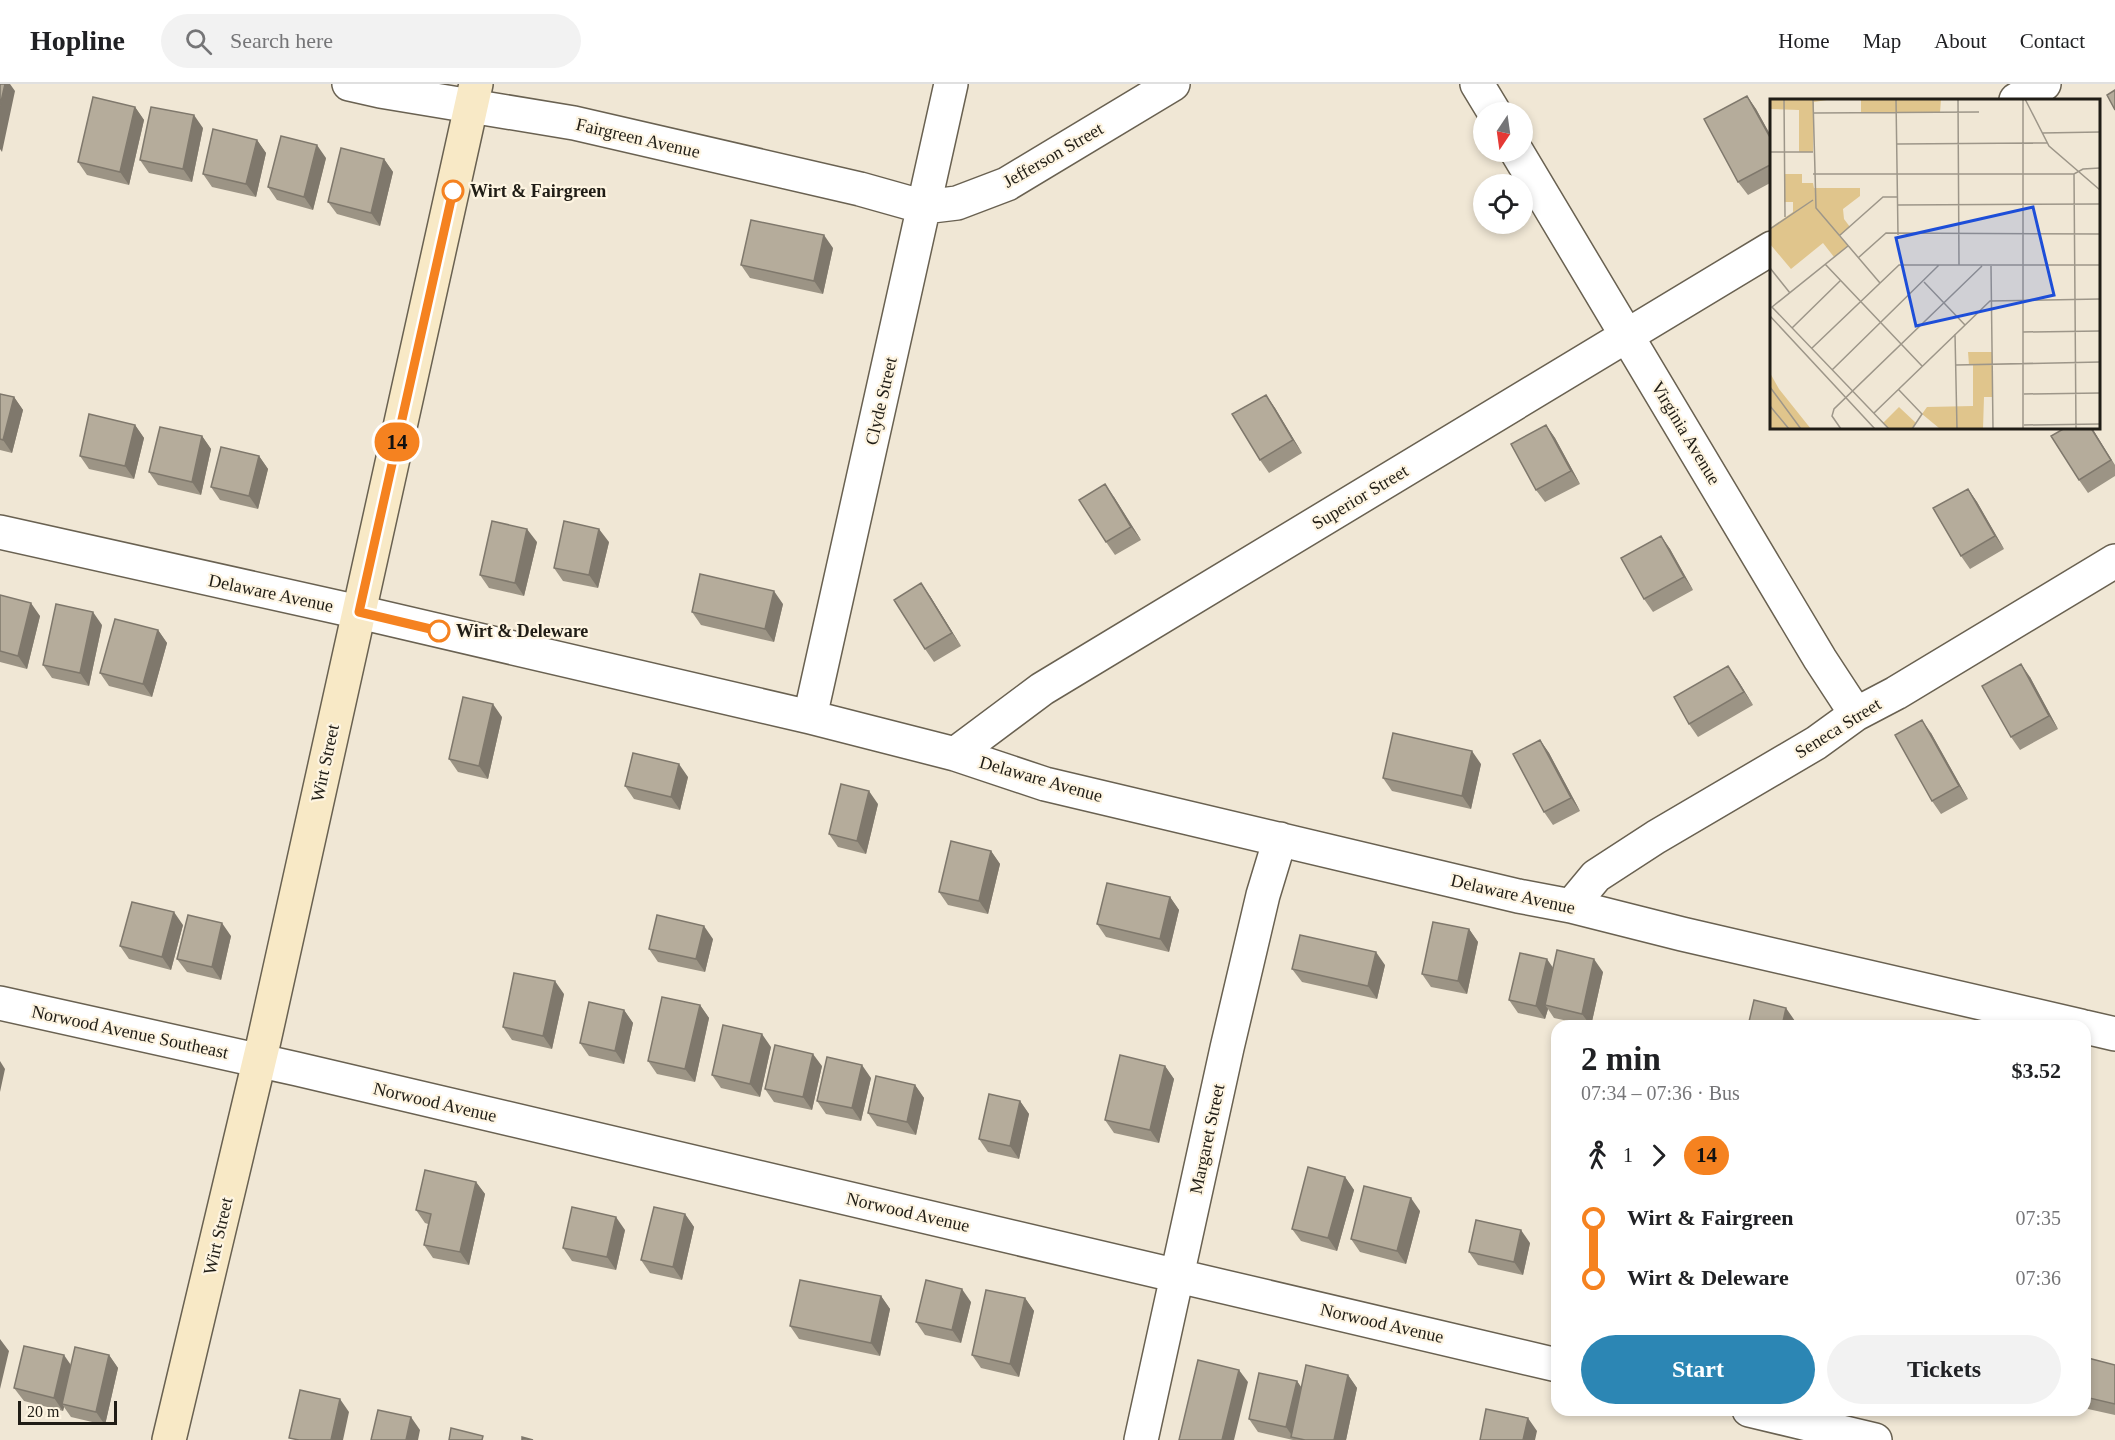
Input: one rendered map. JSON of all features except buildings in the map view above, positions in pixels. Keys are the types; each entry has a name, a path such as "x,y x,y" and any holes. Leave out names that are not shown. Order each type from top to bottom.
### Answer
{"main road":[{"name":"Wirt Street","path":"169,1440 260,1061 474,95"}],"street":[{"name":"Fairgreen Avenue","path":"349,84 474,95 574,123 860,189 924,207"},
{"name":"Clyde Street","path":"810,717 951,84"},
{"name":"Jefferson Street","path":"924,207 957,203 1006,184 1173,84"},
{"path":"1477,84 1488,102"},
{"path":"2018,99 2044,84"},
{"name":"Virginia Avenue","path":"1523,162 1820,659 1856,714"},
{"name":"Superior Street","path":"955,754 1042,689 1770,249"},
{"name":"Delaware Avenue","path":"0,532 359,612 810,717 955,754 1045,784 2057,1020"},
{"name":"Seneca Street","path":"1571,906 1596,876 1656,837 1816,742 1856,714 1896,693 2115,561"},
{"name":"Margaret Street","path":"1141,1440 1227,1048 1263,895 1280,839"},
{"name":"Norwood Avenue Southeast","path":"0,1003 260,1061"},
{"name":"Delaware Avenue","path":"2091,1028 2115,1034"},
{"name":"Norwood Avenue","path":"260,1061 1551,1364"},
{"path":"1774,1416 1875,1440"}],"bus line":[{"name":"14","path":"439,631 359,612 453,191"}],"place":[{"name":"Wirt & Fairgreen","path":"453,191"},
{"name":"Wirt & Deleware","path":"439,631"}]}
